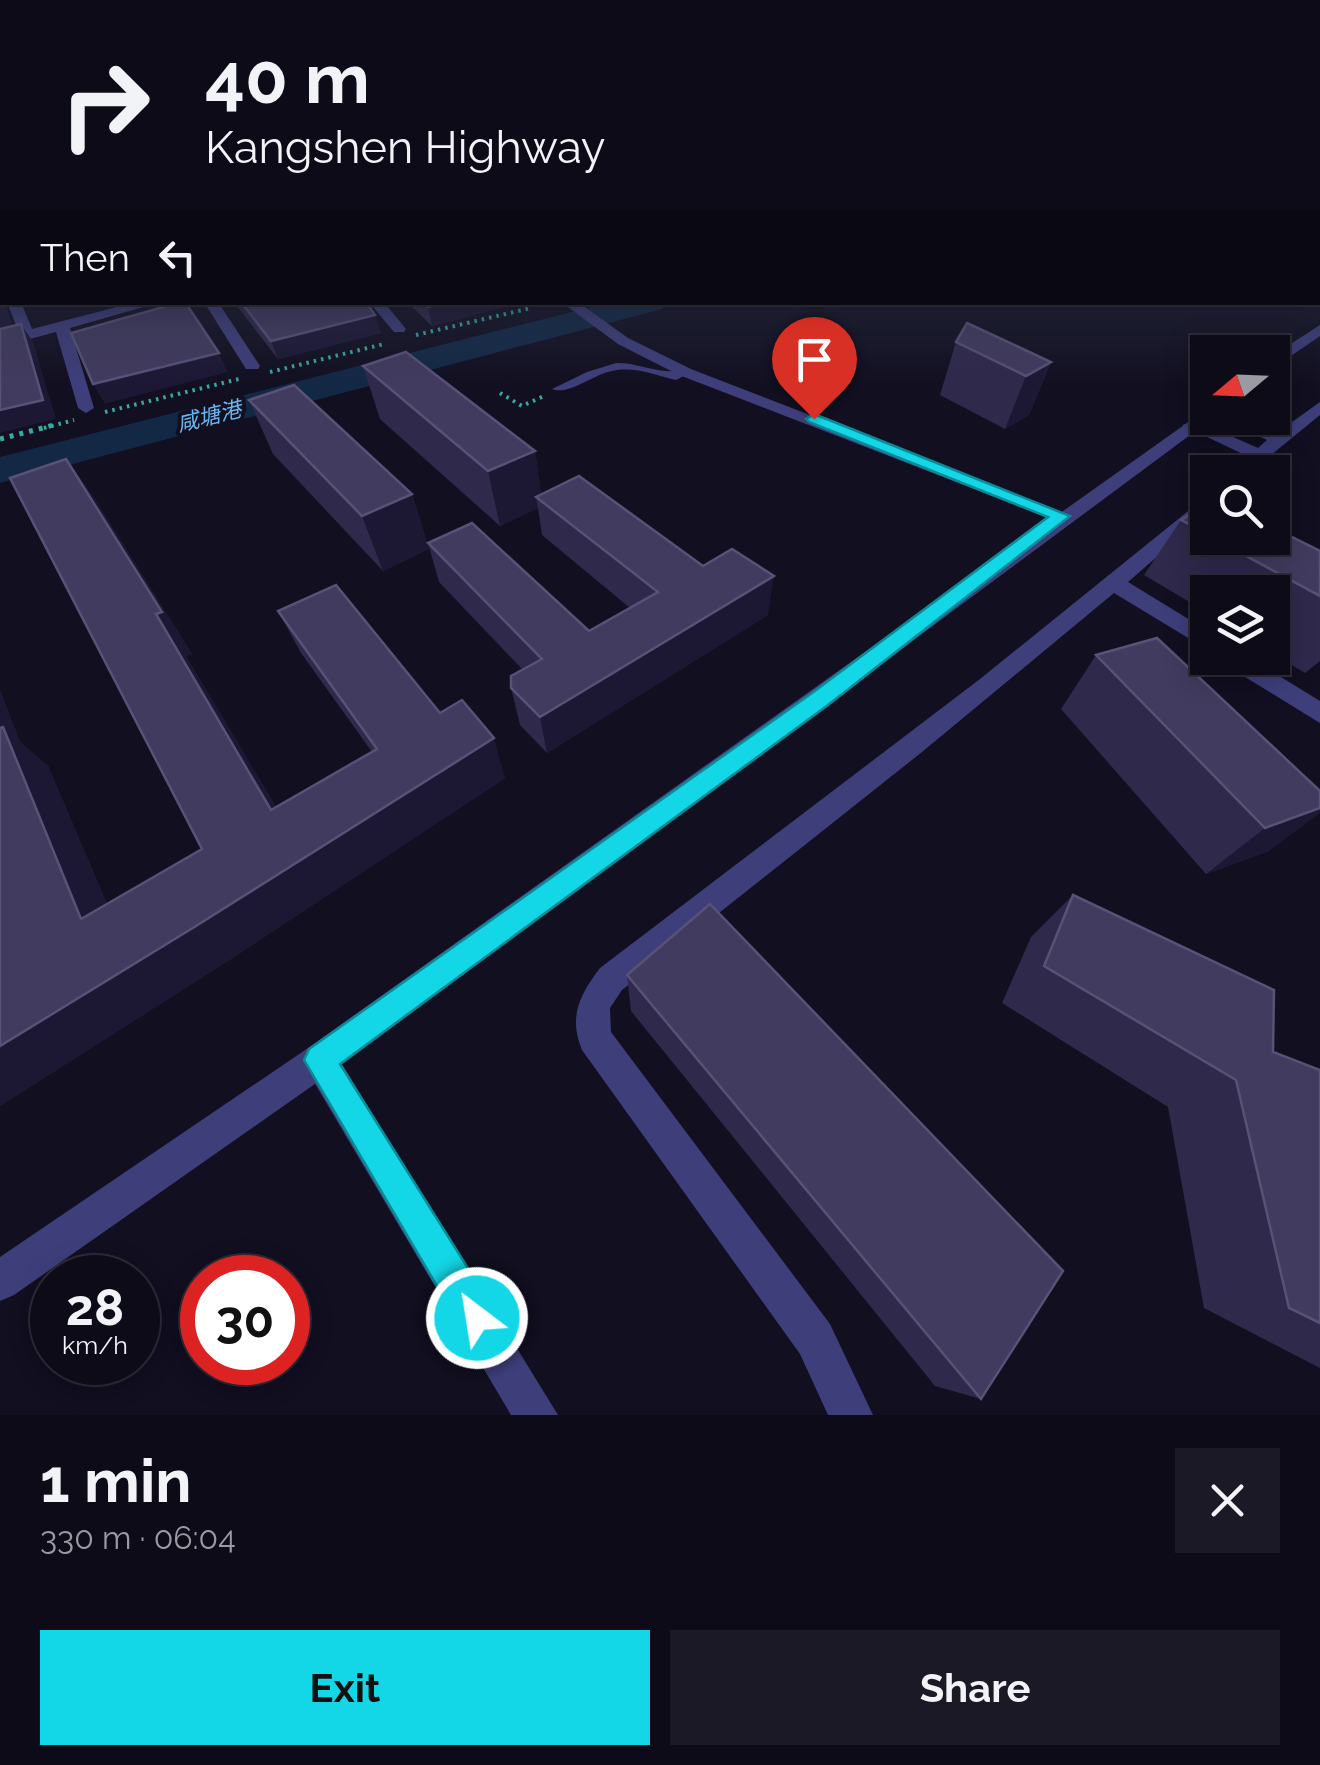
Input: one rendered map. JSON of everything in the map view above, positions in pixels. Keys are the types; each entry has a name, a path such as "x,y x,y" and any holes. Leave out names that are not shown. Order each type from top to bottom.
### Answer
{"street":[{"path":"15,305 26,334"},
{"path":"0,342 140,305"},
{"path":"214,305 252,366"},
{"path":"379,305 399,329"},
{"path":"572,305 623,341 684,372 1062,516"},
{"path":"61,324 86,408"},
{"path":"1290,350 1320,328"},
{"path":"1226,435 1259,455 1320,407"},
{"path":"0,1282 320,1060 1190,425"},
{"path":"1267,435 1279,440"},
{"path":"851,1415 815,1339 594,1038 593,1003 611,979 1114,584 1190,516"},
{"path":"1114,584 1190,631"},
{"path":"1259,675 1320,713"},
{"path":"320,1060 536,1415"}],"lane":[{"path":"558,389 608,366 634,364 676,377 684,372"}],"path":[{"path":"500,394 522,406 558,389"}],"building":[{"path":"170,305 187,305 219,353 93,384 71,333"},
{"path":"243,305 368,305 375,315 271,341"},
{"path":"967,323 1051,362 1026,376 956,342"},
{"path":"21,324 43,400 0,410 0,329"},
{"path":"406,352 535,451 488,471 363,366"},
{"path":"294,385 412,494 362,516 249,400"},
{"path":"66,459 162,612 156,614 271,810 377,749 278,611 336,585 440,713 462,700 494,738 0,1046 0,728 3,727 81,919 202,849 10,478"},
{"path":"579,476 703,566 732,549 774,576 540,717 511,688 511,676 542,659 428,543 472,523 589,631 658,592 536,497"},
{"path":"1290,536 1320,551 1320,596 1290,580 1290,575 1281,575 1244,555 1290,555"},
{"path":"1157,638 1190,669 1190,675 1196,675 1320,791 1320,808 1265,828 1096,655"},
{"path":"1073,895 1274,990 1273,1052 1320,1070 1320,1323 1289,1308 1236,1080 1044,966"},
{"path":"710,904 1063,1271 981,1399 627,975"}],"waterway":[{"name":"咸塘港","path":"0,470 639,305"}],"route":[{"path":"477,1318 320,1060 820,699 1062,516 814,419"}]}
